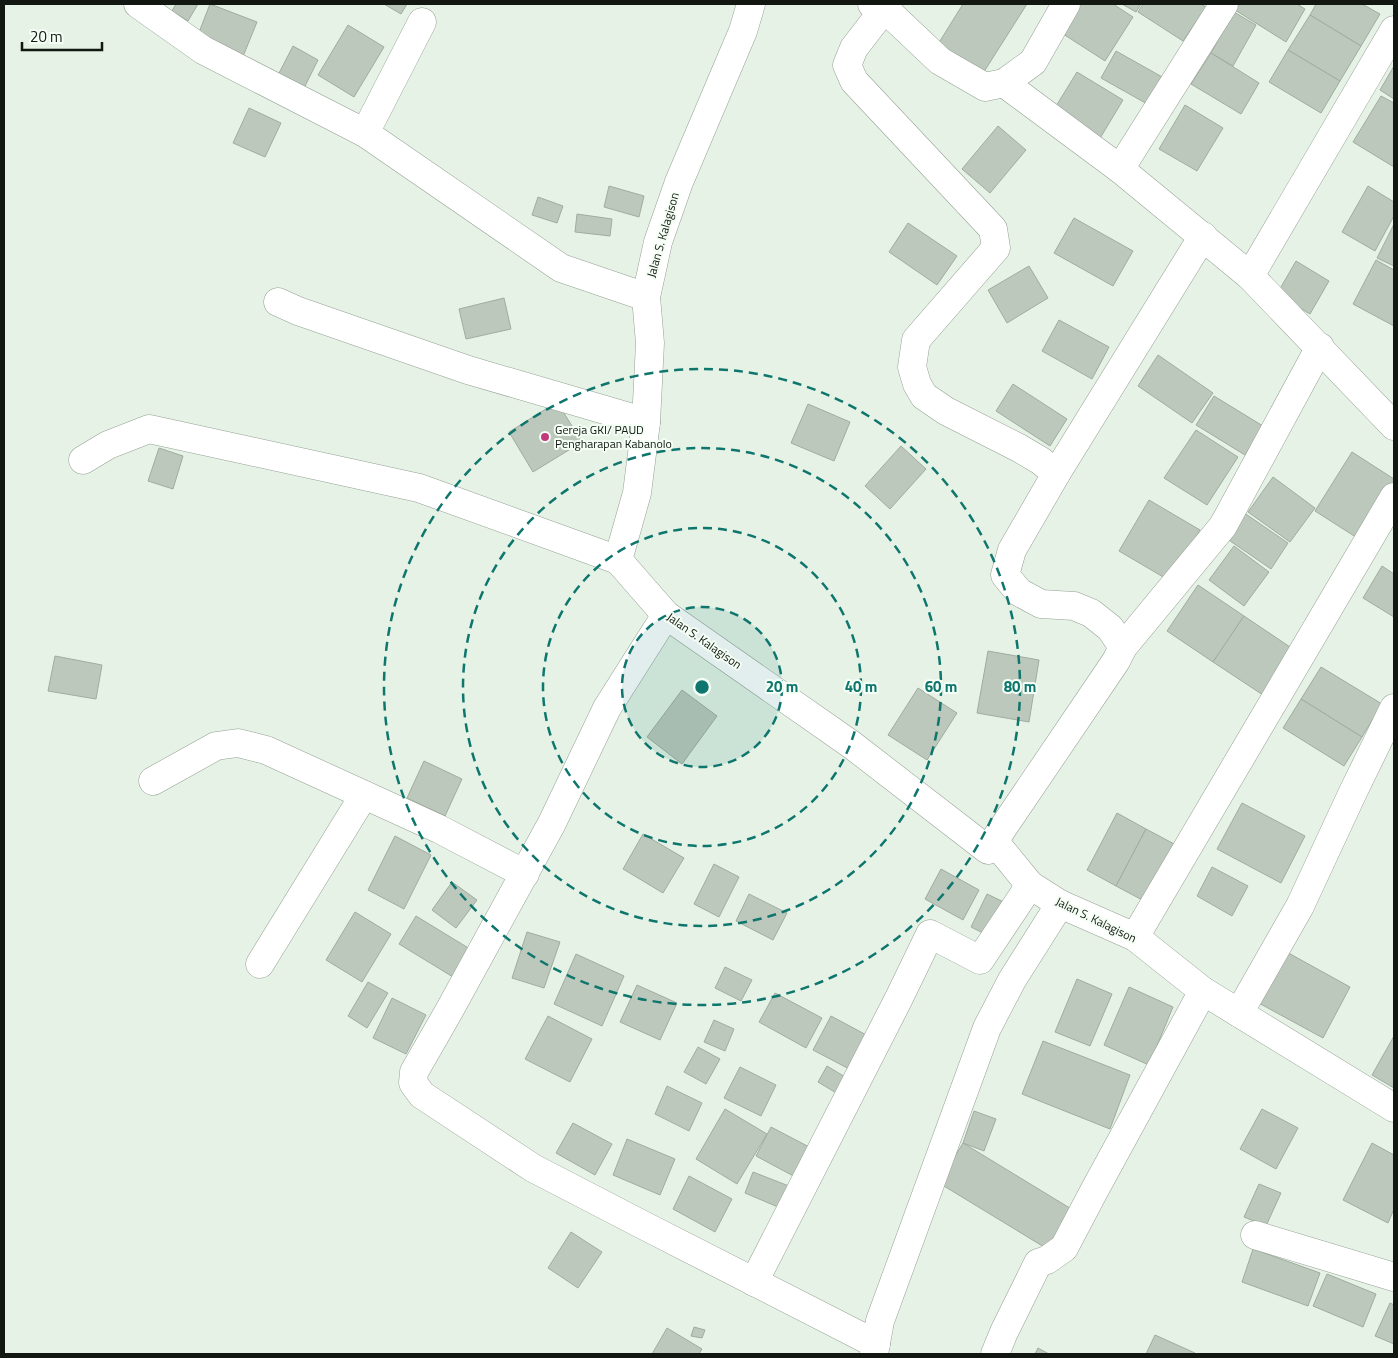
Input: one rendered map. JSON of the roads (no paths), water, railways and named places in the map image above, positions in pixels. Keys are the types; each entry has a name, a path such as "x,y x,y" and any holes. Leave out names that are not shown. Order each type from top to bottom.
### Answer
{"street":[{"path":"138,4 204,50 364,133 561,268 646,297"},
{"name":"Jalan S. Kalagison","path":"751,4 743,31 679,182 658,242 646,297 650,344 646,422 637,493 618,560 666,615 852,745 988,850 994,841 1030,885 1060,904 1135,937 1203,992 1394,1108"},
{"path":"1056,474 1019,448 946,411 924,396 917,384 912,368 916,340 996,248 993,229 854,81 848,65 854,48 882,6 940,61 985,87 1004,83 1033,62 1066,4"},
{"path":"1120,169 1224,4"},
{"path":"364,133 422,22"},
{"path":"1250,276 1394,30"},
{"path":"1004,83 1120,169 1250,276 1394,426"},
{"path":"1123,647 1110,628 1091,613 1074,606 1040,604 1019,592 1005,575 1012,550 1056,474 1203,236"},
{"path":"278,302 298,311 468,370 646,422"},
{"path":"994,841 1116,661 1123,647 1223,526 1320,347"},
{"path":"83,460 108,445 150,429 419,488 618,560"},
{"path":"1135,937 1394,496"},
{"path":"666,615 607,708 552,823 525,874 414,1072 413,1083 422,1095 533,1168 760,1272 875,1349 880,1321 987,1028 1012,980 1060,904"},
{"path":"1239,1013 1300,906 1394,708"},
{"path":"153,781 216,746 238,743 266,750 439,829 525,874"},
{"path":"260,964 364,795"},
{"path":"760,1272 900,998 930,934 980,960 1030,885"},
{"path":"995,1354 1038,1263 1047,1260 1064,1248 1203,992"},
{"path":"1256,1235 1394,1278"}],"place":[{"name":"Gereja GKI/ PAUD Pengharapan Kabanolo","path":"545,437"}]}
